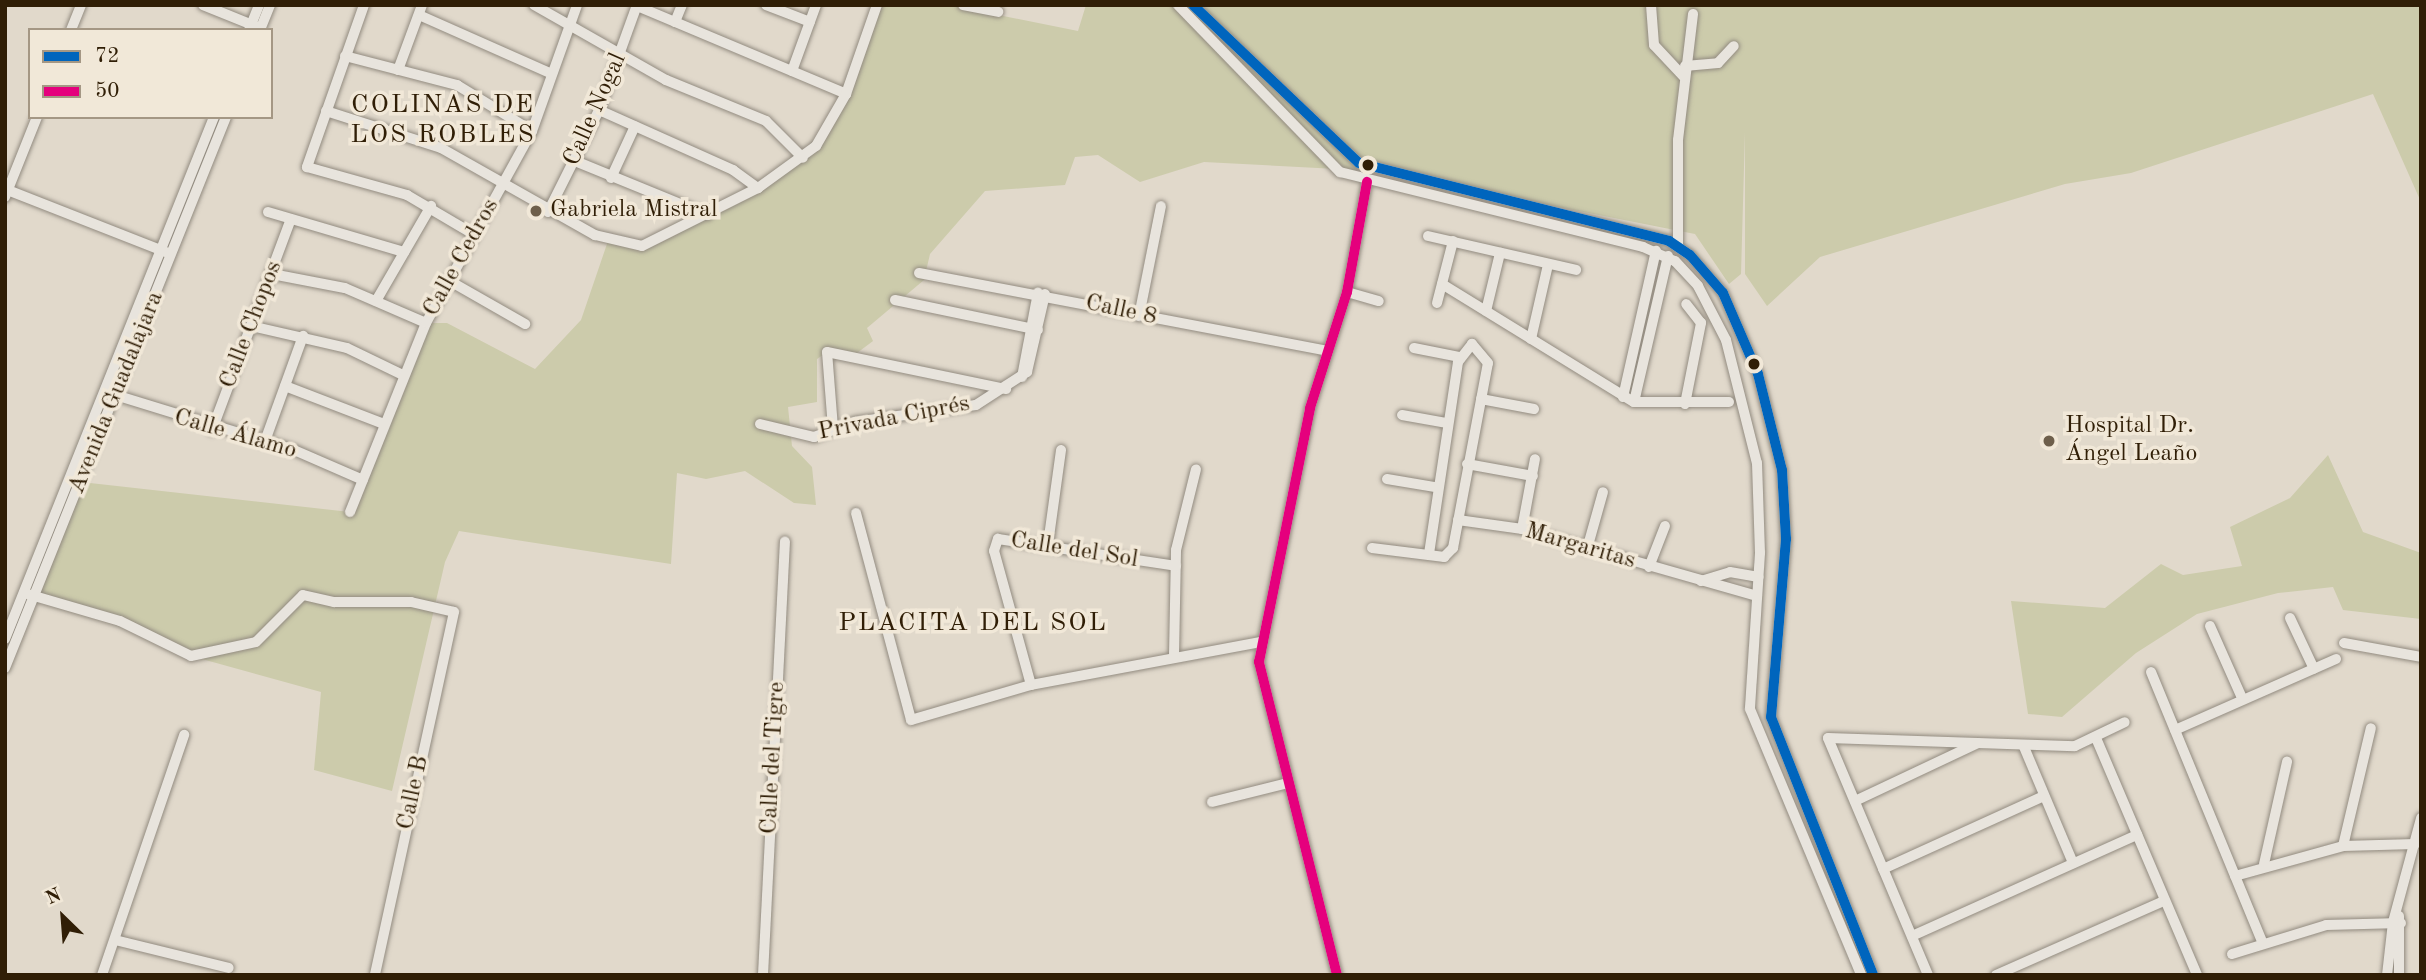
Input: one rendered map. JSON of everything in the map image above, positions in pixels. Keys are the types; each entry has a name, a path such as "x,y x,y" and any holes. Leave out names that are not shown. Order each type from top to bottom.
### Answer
{"street":[{"path":"72,28 81,5"},
{"path":"203,5 255,28"},
{"path":"255,28 259,5"},
{"path":"255,28 270,5"},
{"path":"364,5 307,167 431,206 475,235"},
{"path":"534,5 571,23 621,55 766,121 803,158"},
{"name":"Calle Cedros","path":"350,513 426,323 532,131 578,5"},
{"path":"675,22 682,5"},
{"path":"765,5 810,22"},
{"path":"792,71 816,5"},
{"path":"326,111 441,148 502,182 548,212 608,241 638,246 707,215 758,188 803,158 846,94 877,5"},
{"path":"963,5 998,12"},
{"path":"1178,5 1336,169 1367,182 1656,251 1668,256 1708,302 1739,383 1757,463 1759,577 1750,709 1861,975"},
{"path":"1193,5 1359,163 1678,245 1731,308 1771,416 1786,539 1771,717 1874,975"},
{"path":"1651,5 1654,45 1685,71"},
{"path":"637,6 846,94"},
{"name":"Calle Nogal","path":"548,212 599,110 637,6"},
{"path":"398,70 421,10 552,74"},
{"path":"1678,245 1685,71 1693,14"},
{"path":"1685,71 1718,63 1734,46"},
{"path":"345,56 457,85 532,131"},
{"path":"599,110 758,188"},
{"path":"36,119 6,192 173,255"},
{"name":"Avenida Guadalajara","path":"6,662 105,391 213,119"},
{"name":"Avenida Guadalajara","path":"5,639 29,595 117,396 225,119"},
{"name":"Calle Nogal","path":"611,178 635,126"},
{"path":"575,161 611,178 707,215"},
{"path":"190,178 201,182"},
{"path":"1337,975 1263,687 1261,642 1324,350 1347,292 1367,182"},
{"path":"376,301 431,206"},
{"path":"1139,316 1161,206"},
{"path":"268,212 404,253"},
{"name":"Calle Chopos","path":"212,430 291,219"},
{"path":"1428,236 1576,270"},
{"path":"1437,303 1453,241"},
{"path":"1623,397 1656,251"},
{"path":"1486,311 1500,253"},
{"path":"1634,402 1668,256"},
{"path":"1531,339 1548,265"},
{"name":"Calle 8","path":"919,273 1042,293 1139,316 1324,350"},
{"path":"272,274 345,288 426,323"},
{"path":"448,280 525,324"},
{"path":"1442,284 1634,402 1728,402"},
{"path":"1648,288 1659,292"},
{"path":"1347,292 1379,301"},
{"name":"Privada Ciprés","path":"760,424 814,437 833,428 976,405 1022,377 1042,293"},
{"path":"895,300 1034,330"},
{"path":"1685,404 1701,323 1686,304"},
{"path":"133,323 144,328"},
{"path":"251,326 303,336 403,375"},
{"path":"265,441 303,336"},
{"path":"1372,548 1444,557 1453,548 1487,356 1472,344 1460,357 1435,487 1429,554"},
{"path":"1414,348 1460,357"},
{"path":"833,428 827,352 1006,389"},
{"path":"285,386 384,424"},
{"name":"Calle Álamo","path":"105,391 212,430 265,441 363,480"},
{"path":"1481,399 1534,409"},
{"path":"1402,415 1447,423"},
{"path":"1048,544 1061,450"},
{"path":"1522,530 1535,459"},
{"path":"1467,464 1533,476"},
{"name":"Calle del Sol","path":"1174,656 1176,566 1196,469"},
{"path":"1387,479 1435,487"},
{"path":"1587,548 1603,492"},
{"path":"856,513 911,720 1031,685 1174,656 1261,642"},
{"name":"Margaritas","path":"1458,520 1522,530 1757,596"},
{"path":"1649,567 1665,526"},
{"name":"Calle del Sol","path":"1031,685 994,551 998,540 1048,544 1176,566"},
{"name":"Calle del Tigre","path":"763,975 785,542"},
{"name":"Margaritas","path":"1700,581 1730,572 1759,577"},
{"name":"Calle B","path":"29,595 120,621 191,656 256,642 303,595 334,602 411,602 454,612 375,975"},
{"path":"2290,618 2314,668"},
{"path":"2210,626 2242,698"},
{"path":"2344,643 2421,657"},
{"path":"2175,730 2242,698 2336,659"},
{"path":"2151,672 2262,941"},
{"path":"1928,975 1828,738 2024,747 2075,746 2125,722"},
{"path":"2343,846 2371,729"},
{"path":"102,975 184,735"},
{"path":"2096,738 2190,971"},
{"path":"1855,801 1978,743"},
{"path":"2024,747 2073,863"},
{"path":"2264,864 2287,762"},
{"path":"1212,802 1288,783"},
{"path":"1883,869 2044,796"},
{"path":"2387,975 2421,818"},
{"path":"1912,936 2137,835"},
{"path":"2235,876 2264,864 2343,846 2415,844"},
{"path":"1996,975 2164,901"},
{"path":"2232,954 2262,941 2326,925 2397,919"},
{"path":"2397,919 2399,975"},
{"path":"115,940 229,968"}],"green space":[{"path":"877,5 949,5 1078,31 1086,5 2421,5 2421,202 2373,94 2131,173 2065,184 1820,257 1767,306 1745,274 1745,132 1741,274 1729,284 1695,234 1375,171 1204,162 1140,182 1098,155 1075,157 1065,185 985,191 930,254 924,280 867,328 873,341 857,353 830,350 817,359 817,402 788,407 792,446 812,467 816,505 794,503 745,471 706,479 677,473 671,564 459,531 445,562 392,791 314,770 321,692 191,656 153,635 35,597 81,482 350,512 426,323 447,323 535,369 581,320 608,241 642,245 803,158 846,94"},
{"path":"2328,455 2363,532 2421,553 2421,619 2343,610 2333,587 2278,593 2197,614 2136,653 2062,717 2028,714 2011,601 2105,608 2161,564 2183,575 2242,566 2230,527 2290,498"}],"transit line":[{"name":"72","path":"1193,5 1359,163 1669,241 1690,255 1723,293 1758,374 1782,470 1786,539 1771,717 1873,975"},
{"name":"50","path":"1337,975 1259,662 1310,408 1347,292 1367,182"}],"place":[{"name":"Gabriela Mistral","path":"536,211"},
{"name":"Hospital Dr. Ángel Leaño","path":"2049,441"}],"district":[{"name":"COLINAS DE LOS ROBLES","path":"443,121"},
{"name":"PLACITA DEL SOL","path":"973,624"}]}
